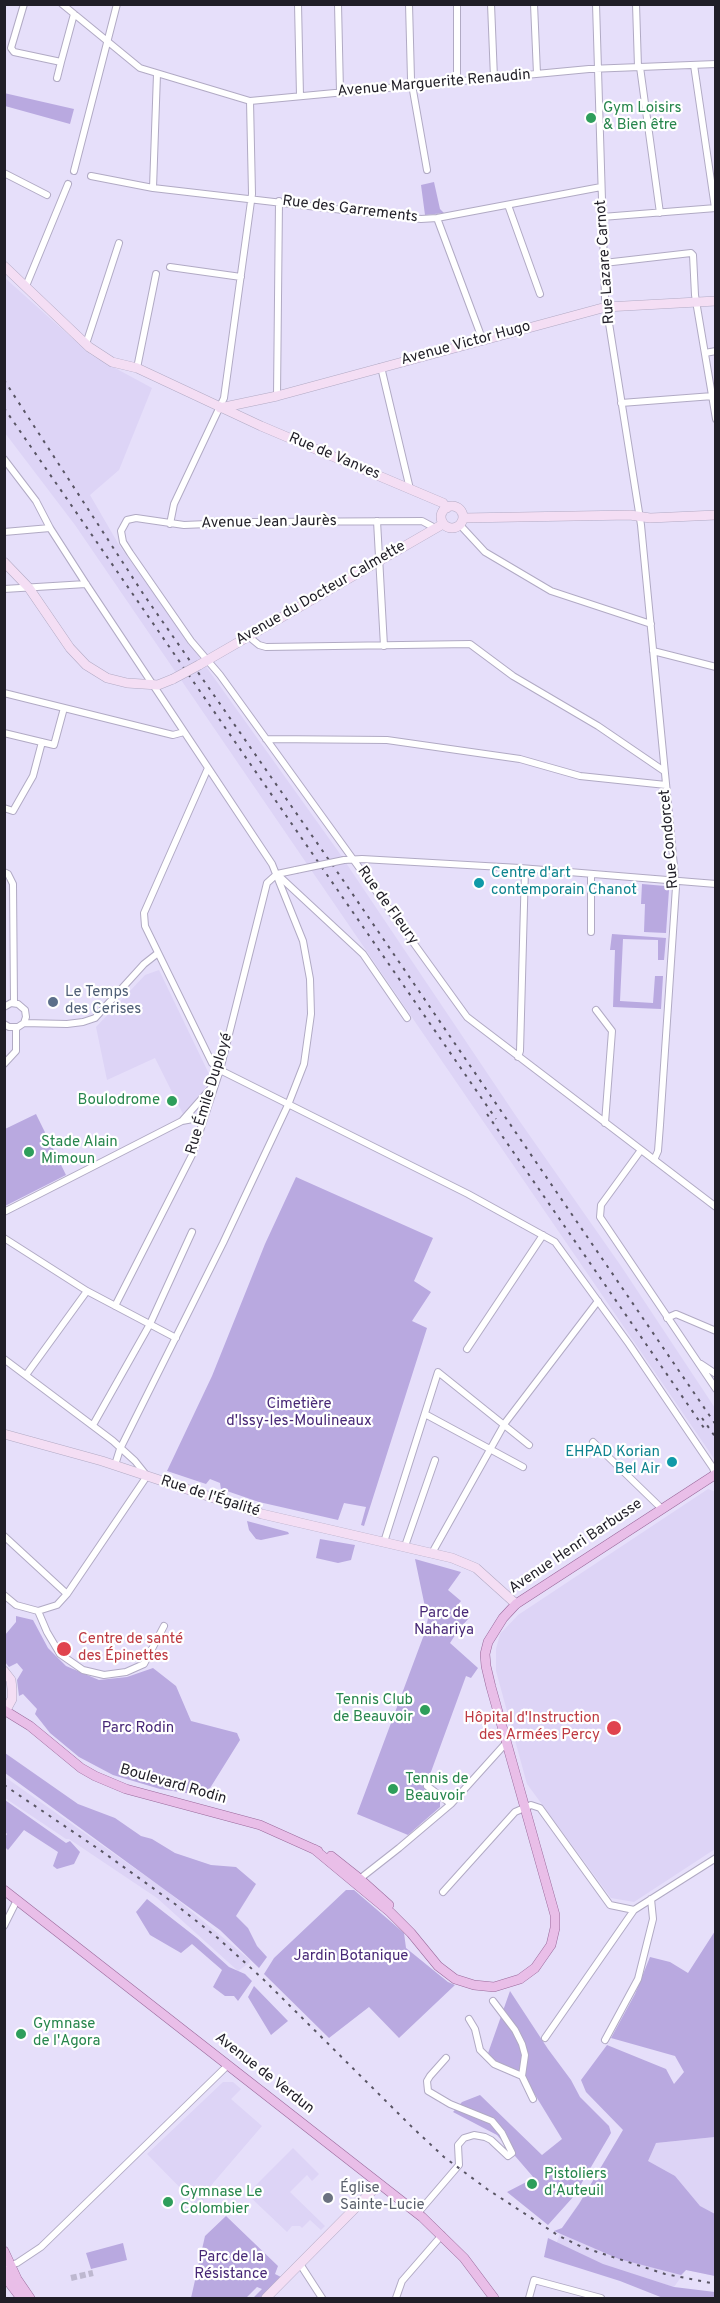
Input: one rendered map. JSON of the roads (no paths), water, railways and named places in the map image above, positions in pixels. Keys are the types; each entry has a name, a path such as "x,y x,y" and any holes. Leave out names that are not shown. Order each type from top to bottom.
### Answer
{"main road":[{"name":"Rue de Vanves","path":"4,266 86,345 112,362 137,368 220,408 443,503 447,508"},
{"name":"Avenue Victor Hugo","path":"220,408 277,396 606,307 716,301"},
{"path":"461,521 457,508 447,508 442,513 439,526 453,528 461,521 630,515 639,517 716,515"},
{"name":"Avenue du Docteur Calmette","path":"153,685 163,684 173,679 439,526"},
{"path":"4,562 86,665 102,675 127,684 153,685"},
{"path":"4,568 25,588"},
{"name":"Rue de l'Égalité","path":"4,1434 115,1466 262,1514 452,1558 476,1568 516,1604"},
{"name":"Avenue Henri Barbusse","path":"508,1982 528,1974 541,1962 551,1945 555,1928 552,1899 530,1818 524,1808 486,1666 488,1642 495,1629 516,1604 715,1475"},
{"path":"4,1671 11,1680 12,1689 12,1699 5,1710"},
{"name":"Boulevard Rodin","path":"5,1710 30,1726 94,1776 126,1789 260,1825 330,1856 408,1922 449,1968 472,1981 508,1982"},
{"name":"Avenue de Verdun","path":"4,1890 417,2214 442,2235 477,2272 492,2297"},
{"path":"266,2298 379,2184"},
{"path":"4,2251 8,2281 21,2298"},
{"path":"7,2268 30,2298"}],"street":[{"path":"24,4 11,48 14,52 61,62"},
{"name":"Avenue Marguerite Renaudin","path":"62,4 141,68 250,101 597,69 716,64"},
{"path":"74,171 117,4"},
{"path":"298,4 300,96"},
{"path":"338,4 340,92"},
{"path":"408,4 412,86 427,170"},
{"path":"457,4 457,81"},
{"path":"491,4 494,78"},
{"path":"534,4 537,74"},
{"name":"Rue Lazare Carnot","path":"596,4 606,307 639,517"},
{"path":"636,4 639,67 660,213"},
{"path":"57,78 74,14"},
{"path":"602,217 715,208 694,65"},
{"path":"153,188 157,74"},
{"path":"173,524 174,504 224,398 251,199 250,101"},
{"path":"4,173 47,195"},
{"name":"Rue des Garrements","path":"91,176 153,188 279,201 405,218 437,218 601,187"},
{"path":"26,286 68,184"},
{"path":"277,396 279,201"},
{"path":"508,205 540,294"},
{"path":"437,218 483,341"},
{"path":"86,345 119,243"},
{"path":"604,263 691,253 694,257 696,302 714,396 716,419"},
{"path":"170,267 241,277"},
{"path":"137,368 156,274"},
{"path":"705,352 716,351"},
{"path":"381,367 410,489"},
{"path":"621,403 714,396"},
{"path":"4,459 36,501 50,528 86,584 272,864 303,941 310,979 311,1014 304,1064 288,1105 120,1449 115,1466"},
{"name":"Rue Condorcet","path":"639,517 675,879 660,1125 658,1151 654,1160"},
{"name":"Avenue Jean Jaurès","path":"123,542 122,526 130,518 173,524 422,521 439,526"},
{"path":"376,521 384,646"},
{"path":"461,521 485,552 551,591 651,624"},
{"path":"4,532 50,528"},
{"name":"Rue de Fleury","path":"123,542 203,662 266,739 467,1017 716,1207"},
{"path":"4,589 86,584"},
{"path":"248,636 266,648 470,644 513,676 598,726 664,771"},
{"path":"653,651 716,667"},
{"path":"4,693 173,735 184,732"},
{"path":"4,733 54,745 64,708"},
{"path":"266,739 387,740 519,759 580,776 666,785"},
{"path":"4,808 14,811 33,776 39,741"},
{"path":"208,768 144,913 145,926 212,1063 220,1070 468,1194 555,1242 712,1466 715,1475"},
{"path":"277,874 353,859 525,868 716,884"},
{"path":"518,1057 525,868"},
{"path":"4,872 8,874 13,884 14,1003"},
{"path":"277,874 363,954 407,1018"},
{"name":"Rue Émile Duployé","path":"115,1306 192,1155 200,1130 201,1118 220,1070 267,883 277,874"},
{"path":"591,874 591,932"},
{"path":"290,905 302,897"},
{"path":"4,1024 16,1028 27,1024 67,1024 95,1018 144,964 158,953"},
{"path":"4,1007 14,1003 21,1005 25,1010 27,1024"},
{"path":"596,1010 612,1030 605,1123"},
{"path":"4,1064 16,1051 16,1028"},
{"path":"182,1122 214,1084"},
{"path":"4,1212 182,1122 201,1118"},
{"path":"641,1150 601,1205 600,1217 716,1389"},
{"path":"93,1425 150,1324 192,1232"},
{"path":"467,1348 543,1235"},
{"path":"4,1238 87,1291 176,1338"},
{"path":"26,1375 87,1291"},
{"path":"432,1553 505,1423 598,1301"},
{"path":"667,1318 676,1314 716,1331"},
{"path":"4,1359 93,1425 135,1461 147,1476 68,1594 57,1605 38,1611 16,1605 4,1595"},
{"path":"696,1361 716,1374"},
{"path":"384,1542 438,1372 530,1445"},
{"path":"425,1414 523,1467"},
{"path":"593,1442 661,1508"},
{"path":"405,1546 435,1460"},
{"path":"4,1536 68,1594"},
{"path":"38,1611 60,1654 83,1670 104,1675 126,1672 144,1664 164,1626"},
{"path":"357,1881 451,1804 506,1743"},
{"path":"427,1786 451,1804"},
{"path":"443,1892 515,1812 531,1805 540,1808 610,1905 633,1910"},
{"path":"545,2038 633,1910 716,1858"},
{"path":"605,2040 638,1979 653,1919 651,1899"},
{"path":"4,1926 17,1900"},
{"path":"493,2001 515,2030 522,2044 525,2055 522,2076 534,2099"},
{"path":"469,2019 475,2029 480,2050 494,2064 522,2076"},
{"path":"417,2214 459,2164 458,2145 464,2138 474,2135 485,2138 491,2140 508,2156 512,2153 502,2133 492,2121 450,2104 428,2091 430,2076 446,2058"},
{"path":"7,2268 41,2247 228,2065"},
{"path":"396,2298 402,2281 442,2235"},
{"path":"300,2264 322,2298"},
{"path":"529,2298 534,2280 601,2298"}],"tunnel":[{"path":"71,2278 93,2273"}],"railway":[{"path":"4,380 144,595 345,883 716,1425"},
{"path":"4,408 496,1119"},
{"path":"487,1114 704,1428"},
{"path":"702,1418 716,1438"},
{"path":"4,1785 100,1850 219,1939 263,1979 444,2157 487,2189 559,2236 582,2247 665,2274 716,2284"}],"place":[{"name":"Gym Loisirs & Bien être","path":"591,118"},
{"name":"Centre d'art contemporain Chanot","path":"479,883"},
{"name":"Le Temps des Cerises","path":"53,1002"},
{"name":"Boulodrome","path":"172,1101"},
{"name":"Stade Alain Mimoun","path":"29,1152"},
{"name":"EHPAD Korian Bel Air","path":"672,1462"},
{"name":"Centre de santé des Épinettes","path":"64,1649"},
{"name":"Tennis Club de Beauvoir","path":"425,1710"},
{"name":"Hôpital d'Instruction des Armées Percy","path":"614,1728"},
{"name":"Tennis de Beauvoir","path":"393,1789"},
{"name":"Gymnase de l'Agora","path":"21,2034"},
{"name":"Pistoliers d'Auteuil","path":"532,2184"},
{"name":"Église Sainte-Lucie","path":"328,2198"},
{"name":"Gymnase Le Colombier","path":"168,2202"}],"park label":[{"name":"Cimetière d'Issy-les-Moulineaux","path":"299,1414"},
{"name":"Parc de Nahariya","path":"444,1622"},
{"name":"Parc Rodin","path":"138,1729"},
{"name":"Jardin Botanique","path":"351,1957"},
{"name":"Parc de la Résistance","path":"231,2266"}]}
